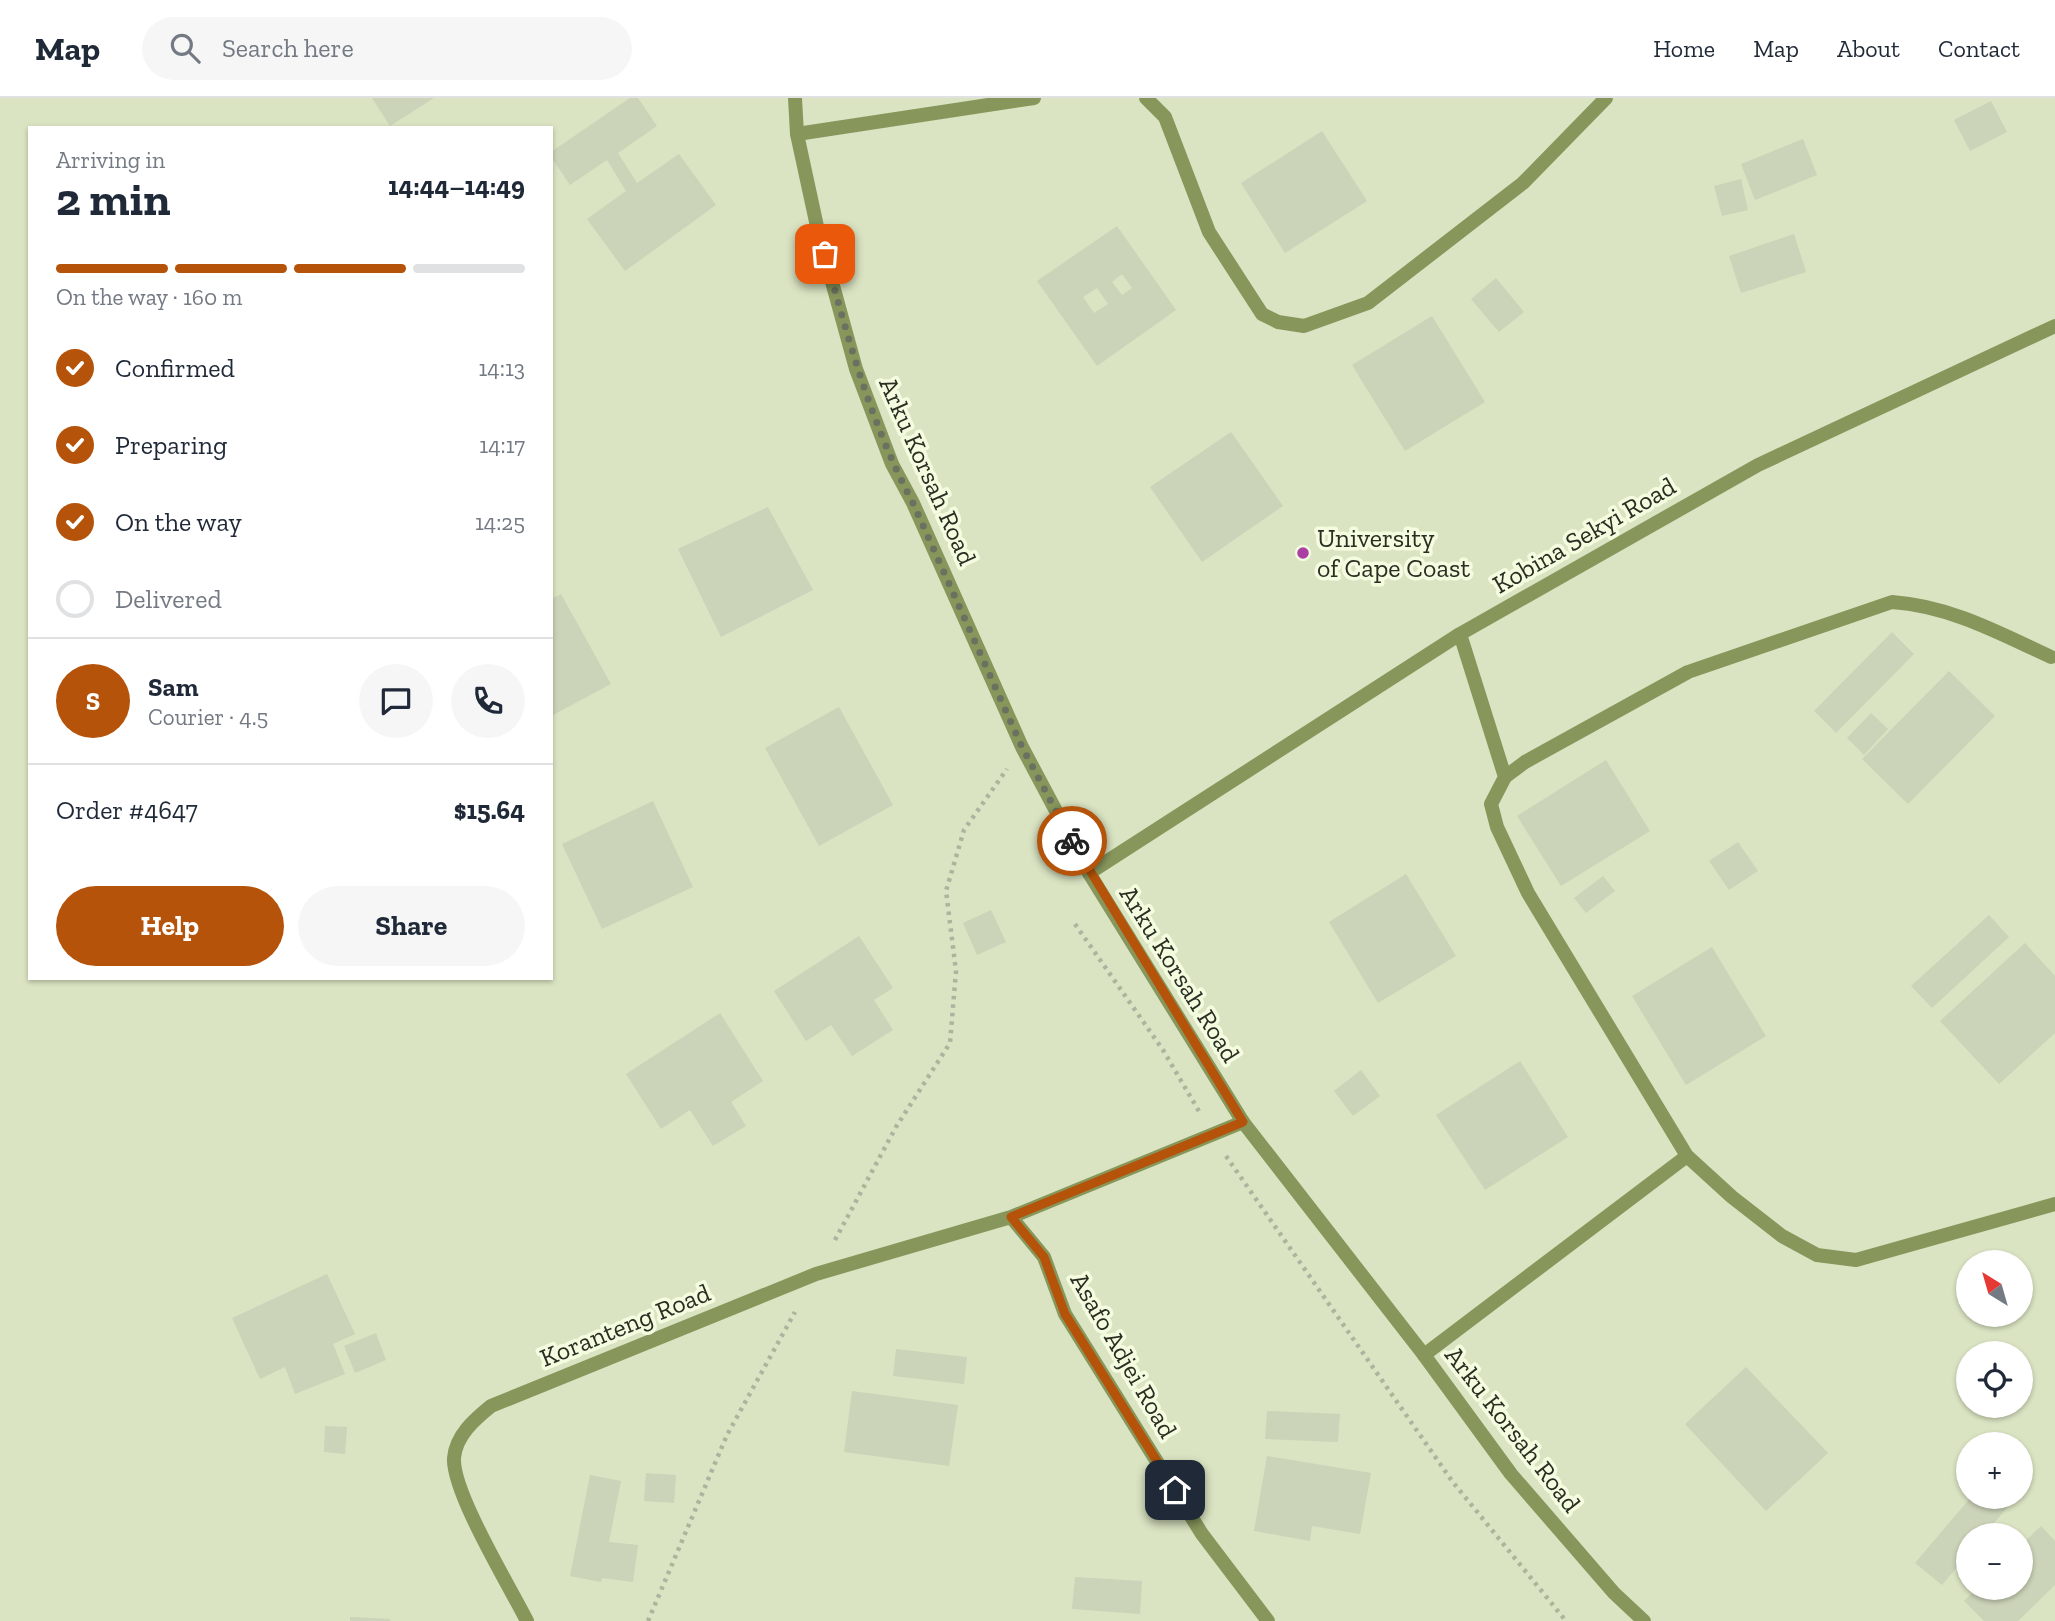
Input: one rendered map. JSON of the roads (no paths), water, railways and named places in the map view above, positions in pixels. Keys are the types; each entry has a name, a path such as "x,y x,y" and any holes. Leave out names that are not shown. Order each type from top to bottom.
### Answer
{"street":[{"name":"Arku Korsah Road","path":"795,98 797,134 818,231 856,369 892,464 913,503 1022,747 1089,873 1243,1122 1424,1355 1511,1474 1614,1593 1644,1621"},
{"path":"797,134 1034,98"},
{"path":"1146,98 1165,117 1209,232 1262,314 1279,322 1304,326 1368,303 1523,183 1606,98"},
{"name":"Kobina Sekyi Road","path":"1089,873 1460,634 1758,465 2055,326"},
{"path":"2051,657 1954,613 1922,604 1892,602 1688,671 1537,755 1505,777 1491,804 1497,827 1528,893 1687,1156 1732,1197 1782,1236 1817,1255 1856,1260 2055,1204"},
{"path":"1460,634 1505,777"},
{"path":"1011,1217 1243,1122"},
{"path":"1424,1355 1687,1156"},
{"name":"Koranteng Road","path":"527,1621 462,1492 454,1457 467,1426 491,1406 816,1274 1011,1217"},
{"name":"Asafo Adjei Road","path":"1011,1217 1044,1257 1065,1314 1202,1534 1268,1621"}],"place":[{"name":"University of Cape Coast","path":"1303,553"}]}
